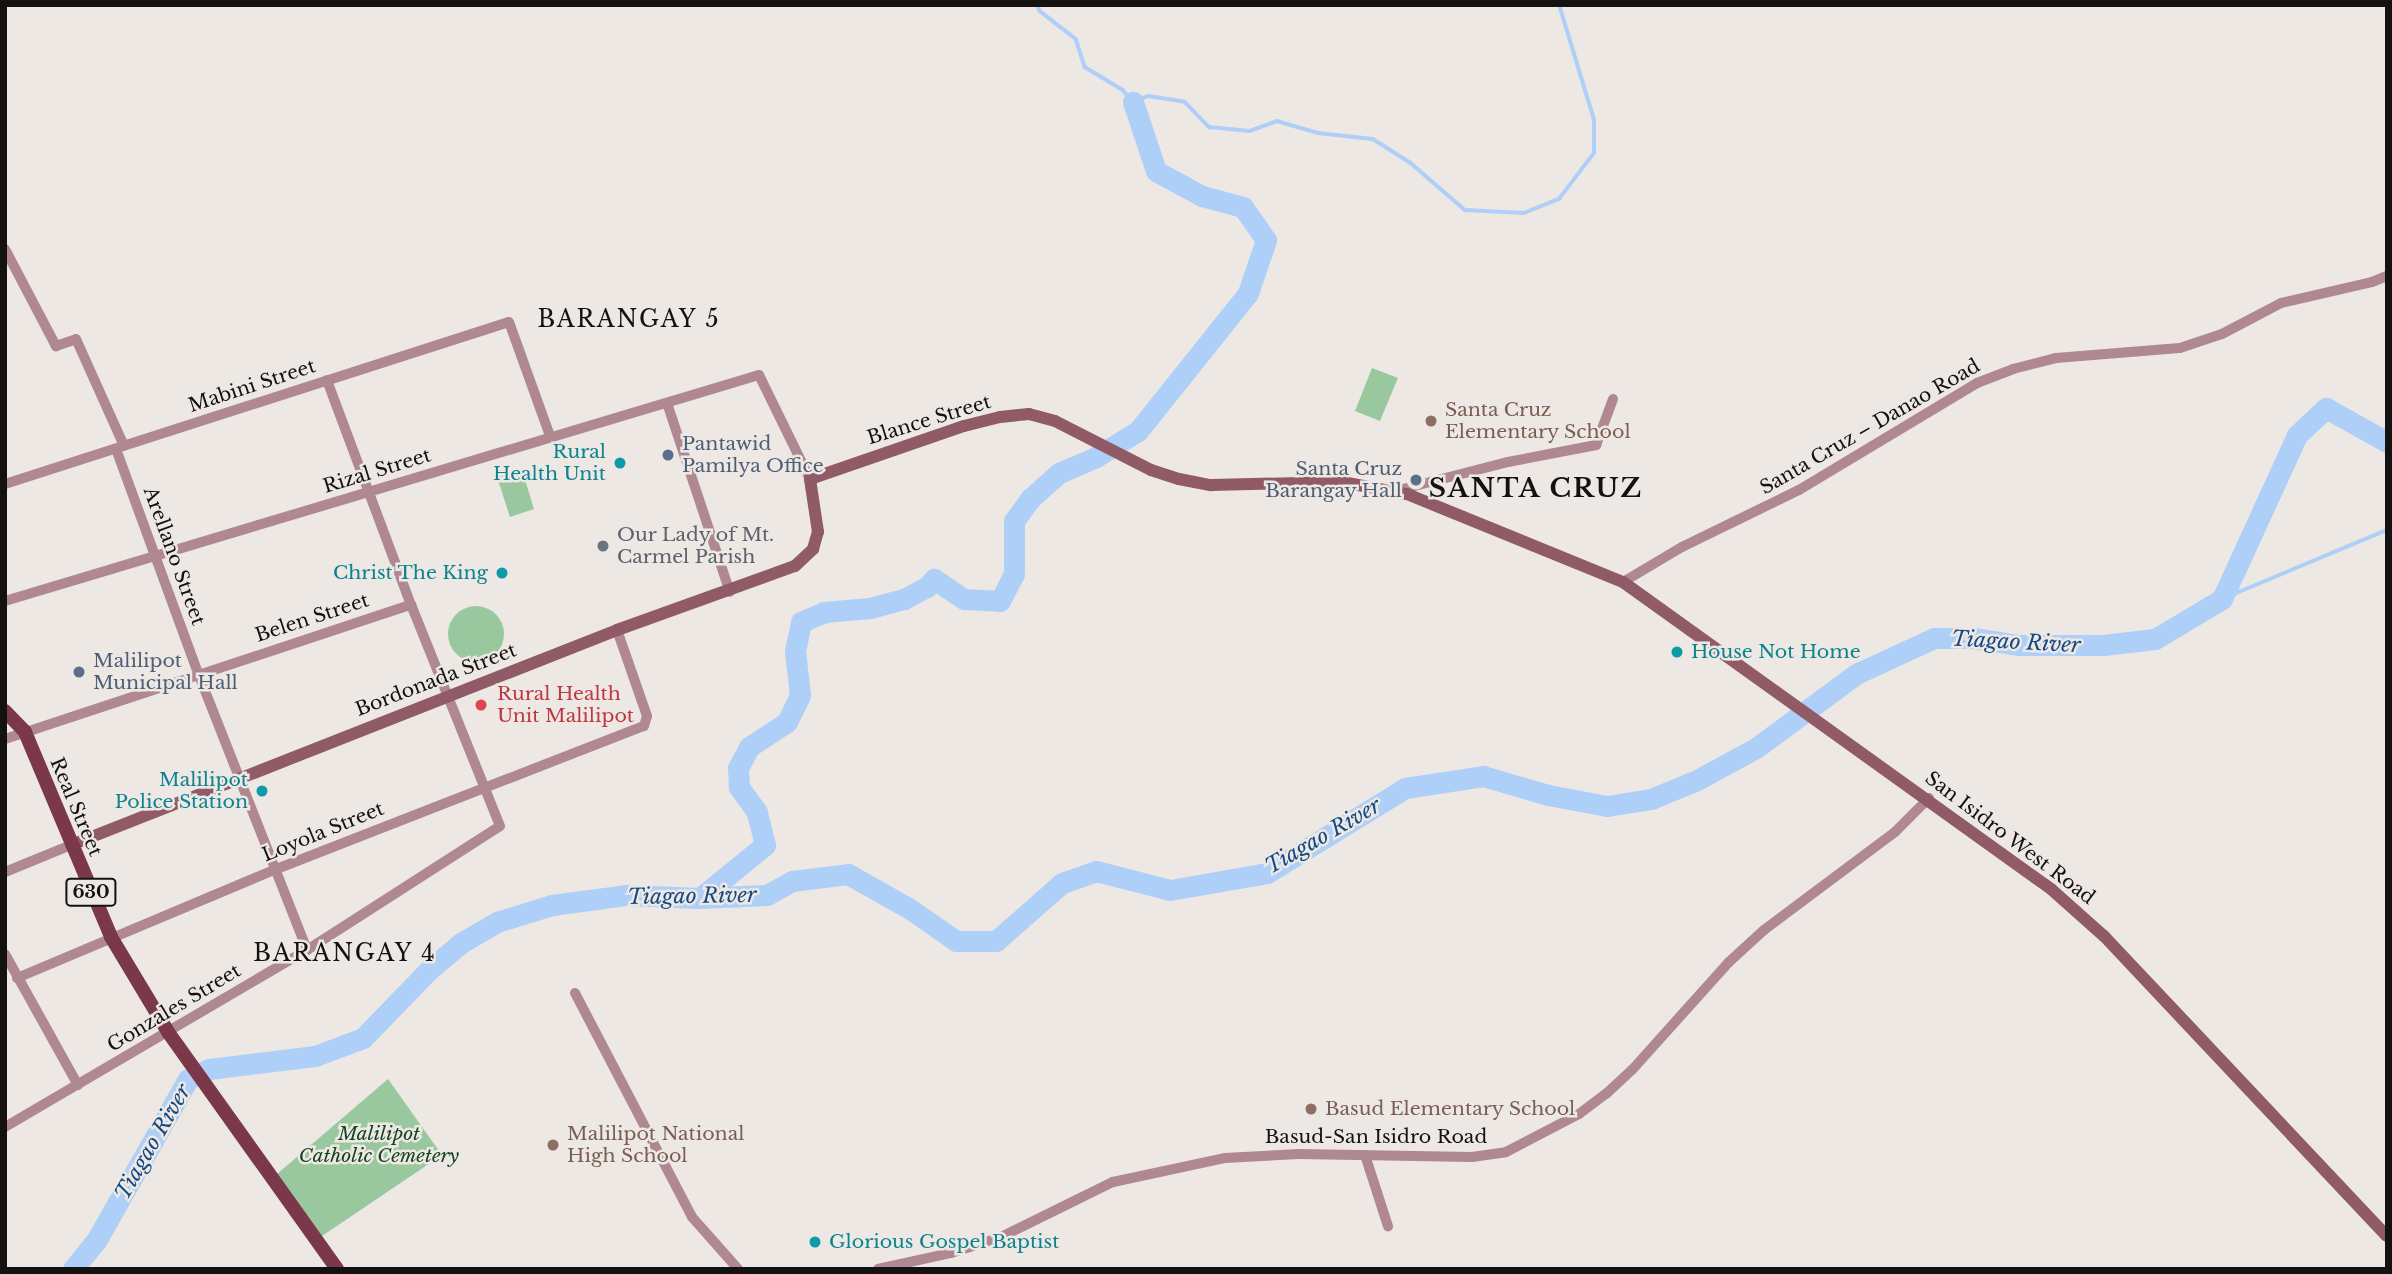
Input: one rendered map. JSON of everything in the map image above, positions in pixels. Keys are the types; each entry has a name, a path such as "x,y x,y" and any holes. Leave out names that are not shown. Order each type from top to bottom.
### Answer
{"main road":[{"name":"Real Street","path":"5,711 24,732 111,937 168,1032 337,1269"}],"street":[{"name":"Arellano Street","path":"5,249 56,346 76,339 120,448 198,673 307,950"},
{"name":"Santa Cruz – Danao Road","path":"1623,582 1682,547 1799,490 1977,383 2013,369 2056,358 2180,348 2222,334 2281,303 2372,282 2387,275"},
{"name":"Mabini Street","path":"5,484 509,322 550,436"},
{"name":"Rizal Street","path":"5,601 760,375 810,479"},
{"path":"327,380 411,605 484,787"},
{"path":"1395,491 1508,462 1596,445 1614,399"},
{"path":"667,403 730,592"},
{"name":"Blance Street","path":"810,479 1000,417 1029,414 1055,421 1151,470 1211,485 1342,482 1395,491"},
{"name":"Bordonada Street","path":"71,845 617,630 730,592 794,566 813,549 818,522 810,479"},
{"name":"San Isidro West Road","path":"1395,491 1623,582 1928,798 2051,889 2104,936 2387,1236"},
{"name":"Belen Street","path":"5,739 198,673 411,605"},
{"name":"Loyola Street","path":"17,978 274,870 644,726 647,716 617,630"},
{"name":"Gonzales Street","path":"5,1127 307,950 500,826 484,787"},
{"name":"Basud-San Isidro Road","path":"878,1269 951,1253 1001,1237 1113,1182 1253,1155 1489,1156 1506,1152 1579,1114 1632,1070 1729,962 1764,930 1895,832 1928,798"},
{"path":"5,872 71,845"},
{"path":"5,954 78,1085"},
{"path":"575,993 692,1217 738,1269"},
{"path":"1365,1154 1388,1226"}],"green space":[{"path":"1372,368 1398,378 1380,421 1355,411"},
{"path":"522,470 534,509 510,517 497,477"},
{"path":"471,606 481,606 496,614 502,623 502,645 496,654 481,662 471,662 453,650 448,639 448,629 460,611"},
{"name":"Malilipot Catholic Cemetery","path":"388,1079 442,1155 322,1236 277,1174"}],"waterway":[{"path":"1038,5 1040,11 1076,39 1085,67 1123,90 1133,102 1149,96 1185,102 1209,127 1250,131 1277,121 1318,133 1373,139 1411,163 1465,210 1524,213 1559,199 1594,153 1594,120 1559,5"},
{"path":"700,898 765,845 757,812 739,787 738,768 749,747 787,722 800,695 795,651 801,622 824,612 870,608 904,599 927,587 934,579 964,599 1000,601 1014,574 1014,521 1031,498 1059,473 1096,457 1138,431 1248,293 1266,240 1243,207 1202,196 1156,171 1133,102"},
{"name":"Tiagao River","path":"73,1269 96,1241 188,1079 209,1069 315,1056 363,1038 429,970 461,943 497,922 552,905 627,895 700,898 767,895 792,881 848,874 910,909 956,941 996,941 1062,883 1096,871 1170,890 1267,873 1405,788 1483,776 1548,795 1607,806 1651,799 1697,780 1756,748 1856,674 1934,638 1973,638 2019,645 2103,645 2155,639 2222,599 2297,435 2326,408 2387,442"},
{"path":"2222,599 2387,530"}],"place":[{"name":"Santa Cruz Elementary School","path":"1431,421"},
{"name":"Pantawid Pamilya Office","path":"668,455"},
{"name":"Rural Health Unit","path":"620,463"},
{"name":"Santa Cruz Barangay Hall","path":"1416,480"},
{"name":"Our Lady of Mt. Carmel Parish","path":"603,546"},
{"name":"Christ The King","path":"502,573"},
{"name":"House Not Home","path":"1677,652"},
{"name":"Malilipot Municipal Hall","path":"79,672"},
{"name":"Rural Health Unit Malilipot","path":"481,705"},
{"name":"Malilipot Police Station","path":"262,791"},
{"name":"Basud Elementary School","path":"1311,1109"},
{"name":"Malilipot National High School","path":"553,1145"},
{"name":"Glorious Gospel Baptist","path":"815,1242"}],"district":[{"name":"BARANGAY 5","path":"629,319"},
{"name":"SANTA CRUZ","path":"1536,489"},
{"name":"BARANGAY 4","path":"345,953"}]}
